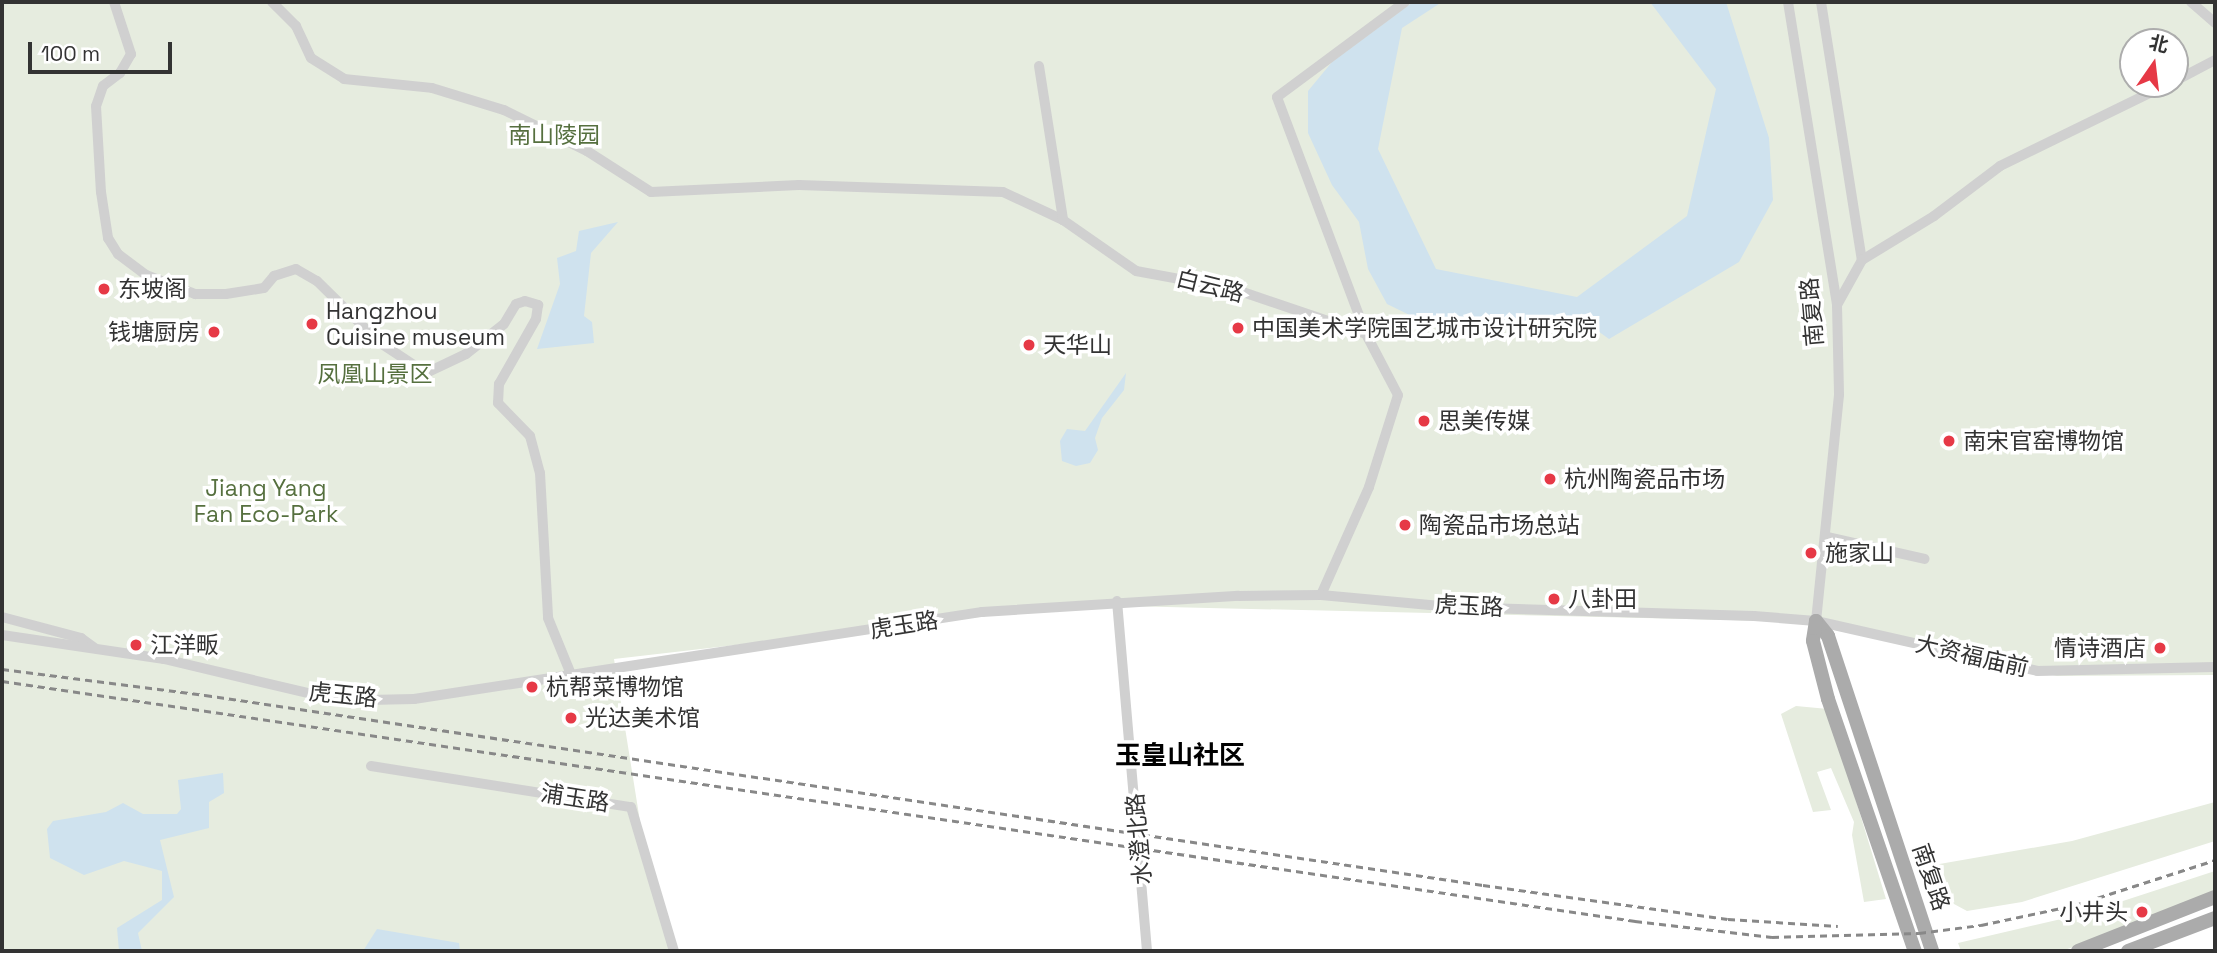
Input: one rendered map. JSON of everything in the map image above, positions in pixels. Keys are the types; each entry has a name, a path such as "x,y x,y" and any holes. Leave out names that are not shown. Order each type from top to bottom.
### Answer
{"main road":[{"name":"南复路","path":"1816,621 1813,641 1828,699 1915,951"},
{"name":"南复路","path":"1816,621 1828,636 1932,951"},
{"path":"2078,951 2215,897"},
{"path":"2128,951 2215,918"}],"street":[{"path":"114,2 131,54 103,86 96,106 101,192 108,238 118,254 146,275 195,294 226,294 264,288 274,276 296,269 317,281 379,342 426,373 466,355 504,324 516,304 525,301 538,305 536,319 499,384 498,402 530,436 540,473 548,618 570,672"},
{"name":"白云路","path":"272,2 296,26 311,58 344,79 432,88 504,110 587,151 651,192 799,185 1003,192 1063,220 1136,271 1234,289 1366,334"},
{"path":"1321,595 1369,487 1398,395 1366,334 1278,97 1405,2"},
{"name":"南复路","path":"1788,2 1838,305 1839,395 1827,537 1816,621"},
{"path":"1821,2 1862,260"},
{"path":"2191,2 2215,23"},
{"path":"2189,74 2215,60"},
{"path":"1039,66 1063,220"},
{"path":"1838,305 1862,260 1934,216 2000,166 2139,98"},
{"path":"1827,537 1925,559"},
{"name":"虎玉路","path":"2,635 164,659 316,695 368,701 414,699 570,672 982,612 1117,601 1321,595 1451,607 1816,621"},
{"name":"水澄北路","path":"1117,601 1147,951"},
{"path":"2,617 81,638 97,650"},
{"name":"大资福庙前","path":"1816,621 2037,671 2215,667"},
{"name":"浦玉路","path":"371,766 631,807 674,951"}],"green space":[{"name":"凤凰山景区","path":"2,2 2215,2 2215,675 2057,676 1841,629 1773,621 1082,605 614,659 643,840 674,951 2,951"},
{"path":"1796,706 1828,709 1886,899 1864,902 1852,835 1854,822 1831,768 1817,772 1831,810 1813,812 1781,714"},
{"path":"2215,802 2215,841 2022,902 1967,911 1941,897 1928,866 2072,841"},
{"path":"2215,871 2215,903 2061,951 1961,951 1958,943 2083,914"}],"water":[{"path":"1413,2 1442,2 1402,28 1378,149 1436,269 1577,297 1687,216 1716,89 1650,2 1726,2 1769,138 1773,200 1739,262 1609,339 1577,316 1495,325 1457,317 1428,324 1387,304 1368,269 1359,222 1332,185 1308,133 1308,91 1332,62"},
{"path":"618,222 591,253 584,316 592,322 594,343 537,349 560,284 557,258 576,251 579,231"},
{"path":"1126,373 1124,390 1102,418 1095,438 1098,450 1090,463 1076,466 1062,461 1060,441 1067,429 1085,431"},
{"path":"223,773 224,793 209,802 209,828 160,840 174,897 138,933 142,951 119,951 117,928 162,900 162,871 124,861 84,875 50,858 47,829 53,821 106,812 123,803 143,814 177,814 181,809 178,780"},
{"path":"377,929 459,943 460,951 363,951"}],"railway":[{"path":"2,669 205,695 1483,885 1728,919 1838,926"},
{"path":"2,681 1635,921 1772,937 1919,933 1981,925 2075,905 2215,860"}],"place":[{"name":"东坡阁","path":"104,289"},
{"name":"Hangzhou Cuisine museum","path":"312,324"},
{"name":"中国美术学院国艺城市设计研究院","path":"1238,328"},
{"name":"钱塘厨房","path":"214,332"},
{"name":"天华山","path":"1029,345"},
{"name":"思美传媒","path":"1424,421"},
{"name":"南宋官窑博物馆","path":"1949,441"},
{"name":"杭州陶瓷品市场","path":"1550,479"},
{"name":"陶瓷品市场总站","path":"1405,525"},
{"name":"施家山","path":"1811,553"},
{"name":"八卦田","path":"1554,599"},
{"name":"江洋畈","path":"136,645"},
{"name":"情诗酒店","path":"2160,648"},
{"name":"杭帮菜博物馆","path":"532,687"},
{"name":"光达美术馆","path":"571,718"},
{"name":"小井头","path":"2142,912"}],"district":[{"name":"玉皇山社区","path":"1180,756"}],"park label":[{"name":"南山陵园","path":"554,135"},
{"name":"Jiang Yang Fan Eco-Park","path":"266,501"}]}
